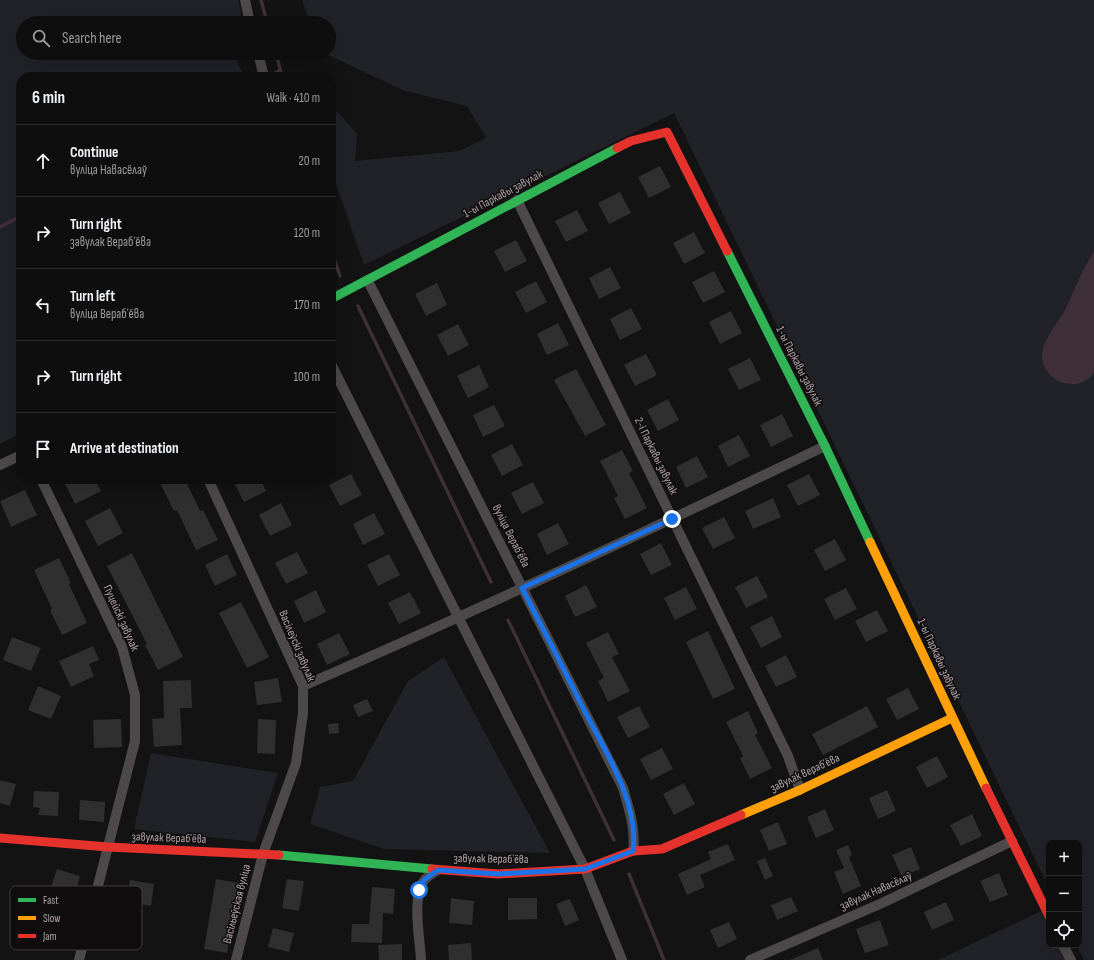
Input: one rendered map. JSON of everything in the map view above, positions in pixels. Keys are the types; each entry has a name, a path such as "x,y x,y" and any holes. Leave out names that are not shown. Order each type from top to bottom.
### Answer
{"street":[{"path":"245,0 248,16"},
{"path":"260,60 263,72"},
{"name":"1-ы Паркавы завулак","path":"336,294 368,281 517,200 632,141 667,132 825,446 952,718 1047,912"},
{"name":"2-і Паркавы завулак","path":"517,200 788,756 800,790"},
{"name":"вуліца Верабʼёва","path":"368,281 623,788 633,825 635,838 633,851"},
{"path":"336,374 585,869 622,960"},
{"path":"303,686 458,619 825,446"},
{"path":"0,465 16,457"},
{"name":"Пуцейскі завулак","path":"43,484 122,647 135,695 135,741 98,886"},
{"name":"Васілеўскі завулак","path":"210,484 303,686 303,713 296,763 263,854"},
{"name":"завулак Верабʼёва","path":"0,838 108,847 263,854 498,874 585,869 633,851 662,848 800,790 952,718"},
{"name":"завулак Навасёлаў","path":"750,960 880,904 1012,842"},
{"name":"Васільеўская вуліца","path":"236,960 263,854"},
{"path":"421,960 418,904 419,890 424,880 438,870"},
{"path":"1065,948 1071,960"},
{"name":"Пуцейскі завулак","path":"79,960 82,950"}],"shaded area":[{"path":"0,0 238,0 241,11 241,16 16,16 16,60 238,60 242,72 16,72 16,436 0,444"},
{"path":"302,0 1094,0 1094,960 1084,960 1078,948 1082,948 1082,840 1046,840 1046,882 674,113 364,265 336,184 336,112 338,112 357,134 355,161 459,151 486,138 467,106 405,91 336,59 336,16 308,16"},
{"path":"1094,252 1094,373 1084,381 1077,384 1064,383 1050,375 1043,362 1042,354 1048,337 1063,314"},
{"path":"444,657 550,853 384,849 310,824 320,787 353,781 408,681"},
{"path":"151,753 278,773 255,842 134,829"},
{"path":"1041,911 1046,920 1046,948 1060,948 1066,960 938,960"}],"building":[{"path":"660,166 671,187 649,198 638,177"},
{"path":"620,192 631,213 609,224 598,203"},
{"path":"577,210 588,231 566,242 555,221"},
{"path":"694,232 705,253 684,264 673,243"},
{"path":"516,240 527,261 505,272 494,251"},
{"path":"610,267 621,288 599,299 589,278"},
{"path":"714,271 725,292 703,303 692,282"},
{"path":"536,281 547,302 526,313 515,292"},
{"path":"437,283 447,305 426,316 415,294"},
{"path":"631,308 642,329 620,340 610,319"},
{"path":"731,311 742,333 720,344 709,322"},
{"path":"558,323 569,345 547,355 537,334"},
{"path":"458,324 469,345 448,356 437,335"},
{"path":"646,354 657,375 635,386 624,365"},
{"path":"750,358 761,380 739,390 728,369"},
{"path":"479,365 489,387 468,398 457,376"},
{"path":"576,369 606,425 585,436 554,380"},
{"path":"668,399 679,420 658,431 647,410"},
{"path":"494,405 505,426 483,437 473,415"},
{"path":"782,414 793,436 771,447 760,425"},
{"path":"739,435 750,456 728,467 718,446"},
{"path":"512,444 523,465 502,476 491,455"},
{"path":"622,450 633,471 629,473 647,508 625,519 614,498 618,496 600,461"},
{"path":"697,456 708,477 686,488 676,467"},
{"path":"351,474 362,495 340,506 329,485 336,484 336,482"},
{"path":"809,474 820,495 798,506 787,485"},
{"path":"533,482 544,503 522,514 511,493"},
{"path":"65,484 97,484 101,491 75,504"},
{"path":"160,484 187,484 200,511 203,510 218,540 196,550 177,510 174,511"},
{"path":"235,484 262,484 266,491 244,502"},
{"path":"25,490 37,515 11,527 0,501"},
{"path":"773,498 781,517 753,529 745,511"},
{"path":"281,503 292,525 270,536 259,515"},
{"path":"110,508 123,533 98,546 85,521"},
{"path":"374,513 385,534 363,545 353,524"},
{"path":"724,517 735,538 713,549 702,528"},
{"path":"558,523 569,544 547,555 537,534"},
{"path":"835,539 846,560 825,571 814,550"},
{"path":"661,543 672,565 651,575 640,554"},
{"path":"297,552 308,573 286,584 275,563"},
{"path":"132,553 183,657 158,670 145,645 147,644 107,566"},
{"path":"227,554 237,575 215,586 205,565"},
{"path":"389,554 400,575 378,586 367,565"},
{"path":"59,558 87,623 62,635 34,570"},
{"path":"757,576 768,597 746,608 735,587"},
{"path":"586,585 597,607 575,617 565,596"},
{"path":"686,587 697,609 675,620 664,598"},
{"path":"846,588 857,609 835,620 824,599"},
{"path":"316,590 326,612 304,623 294,601"},
{"path":"410,592 421,613 399,624 388,603"},
{"path":"241,602 269,657 247,668 219,613"},
{"path":"877,610 888,631 866,642 855,621"},
{"path":"772,616 782,637 761,648 750,627"},
{"path":"708,631 735,689 713,699 686,642"},
{"path":"608,632 619,654 612,657 630,691 608,702 598,681 604,678 586,643"},
{"path":"339,633 350,654 327,665 317,644"},
{"path":"12,637 41,648 31,671 3,660"},
{"path":"93,646 99,660 89,664 94,676 71,687 59,661"},
{"path":"786,655 797,677 776,687 765,666"},
{"path":"278,678 282,702 257,705 254,682"},
{"path":"191,680 192,708 180,708 182,745 154,747 152,719 164,718 163,681"},
{"path":"38,686 61,696 51,719 28,710"},
{"path":"908,688 919,709 897,720 886,699"},
{"path":"367,699 373,711 358,717 353,705"},
{"path":"639,706 650,727 628,738 617,717"},
{"path":"867,706 878,727 823,755 812,734"},
{"path":"748,711 758,733 755,735 772,768 750,779 740,758 743,756 726,722"},
{"path":"121,719 122,747 94,748 93,720"},
{"path":"258,719 276,720 275,754 257,753"},
{"path":"338,723 339,733 329,734 328,724"},
{"path":"662,748 673,769 651,780 640,759"},
{"path":"937,756 948,777 927,788 916,767"},
{"path":"0,780 16,784 10,806 0,803"},
{"path":"684,783 695,804 674,815 663,794"},
{"path":"887,790 896,811 878,819 869,798"},
{"path":"34,791 59,792 58,816 38,815 40,808 33,807"},
{"path":"80,800 105,802 104,822 79,820"},
{"path":"825,809 834,830 816,838 807,817"},
{"path":"972,814 982,836 961,846 950,825"},
{"path":"778,822 787,844 769,851 760,830"},
{"path":"728,844 735,860 700,875 705,887 687,895 678,874 711,859 708,852"},
{"path":"848,845 852,855 849,857 861,886 843,894 834,872 844,868 836,850"},
{"path":"911,847 920,869 902,877 892,855"},
{"path":"765,858 773,876 765,880 757,861"},
{"path":"57,869 80,876 77,886 51,886"},
{"path":"999,873 1008,895 990,902 980,881"},
{"path":"216,879 239,883 227,953 204,949"},
{"path":"287,879 304,881 299,911 282,908"},
{"path":"130,880 154,884 151,906 142,904 142,886 129,886"},
{"path":"372,887 395,889 393,914 383,913 382,943 351,942 352,924 369,924"},
{"path":"791,897 798,911 777,920 771,905"},
{"path":"451,898 474,901 472,925 449,923"},
{"path":"508,898 537,898 537,919 508,920"},
{"path":"570,899 579,920 565,926 556,904"},
{"path":"946,902 954,920 932,930 924,912"},
{"path":"880,920 889,945 865,953 856,929"},
{"path":"729,922 737,939 718,948 710,930"},
{"path":"273,928 294,933 289,952 268,947"},
{"path":"471,943 472,960 449,960 448,945"},
{"path":"402,944 402,960 379,960 378,945"},
{"path":"818,948 823,960 790,960"}],"waterway":[{"path":"261,0 265,15"},
{"path":"278,60 281,72"},
{"path":"0,227 16,219"},
{"path":"336,264 340,276"},
{"path":"358,306 491,582"},
{"path":"508,620 614,840"},
{"path":"629,874 664,960"}],"traffic: fast":[{"path":"336,296 617,148"},
{"path":"727,251 825,446 870,542"},
{"path":"279,855 432,869"}],"traffic: slow":[{"path":"870,542 986,788"},
{"path":"741,815 800,790 952,718"}],"traffic: jam":[{"path":"617,148 631,141 667,132 727,251"},
{"path":"986,788 1047,912"},
{"path":"432,869 498,874 585,869 633,851 662,849 741,815"},
{"path":"0,838 108,847 279,855"}],"route":[{"path":"419,890 424,880 438,870 498,874 585,869 633,851 635,838 633,825 623,788 522,588 672,519"}]}
